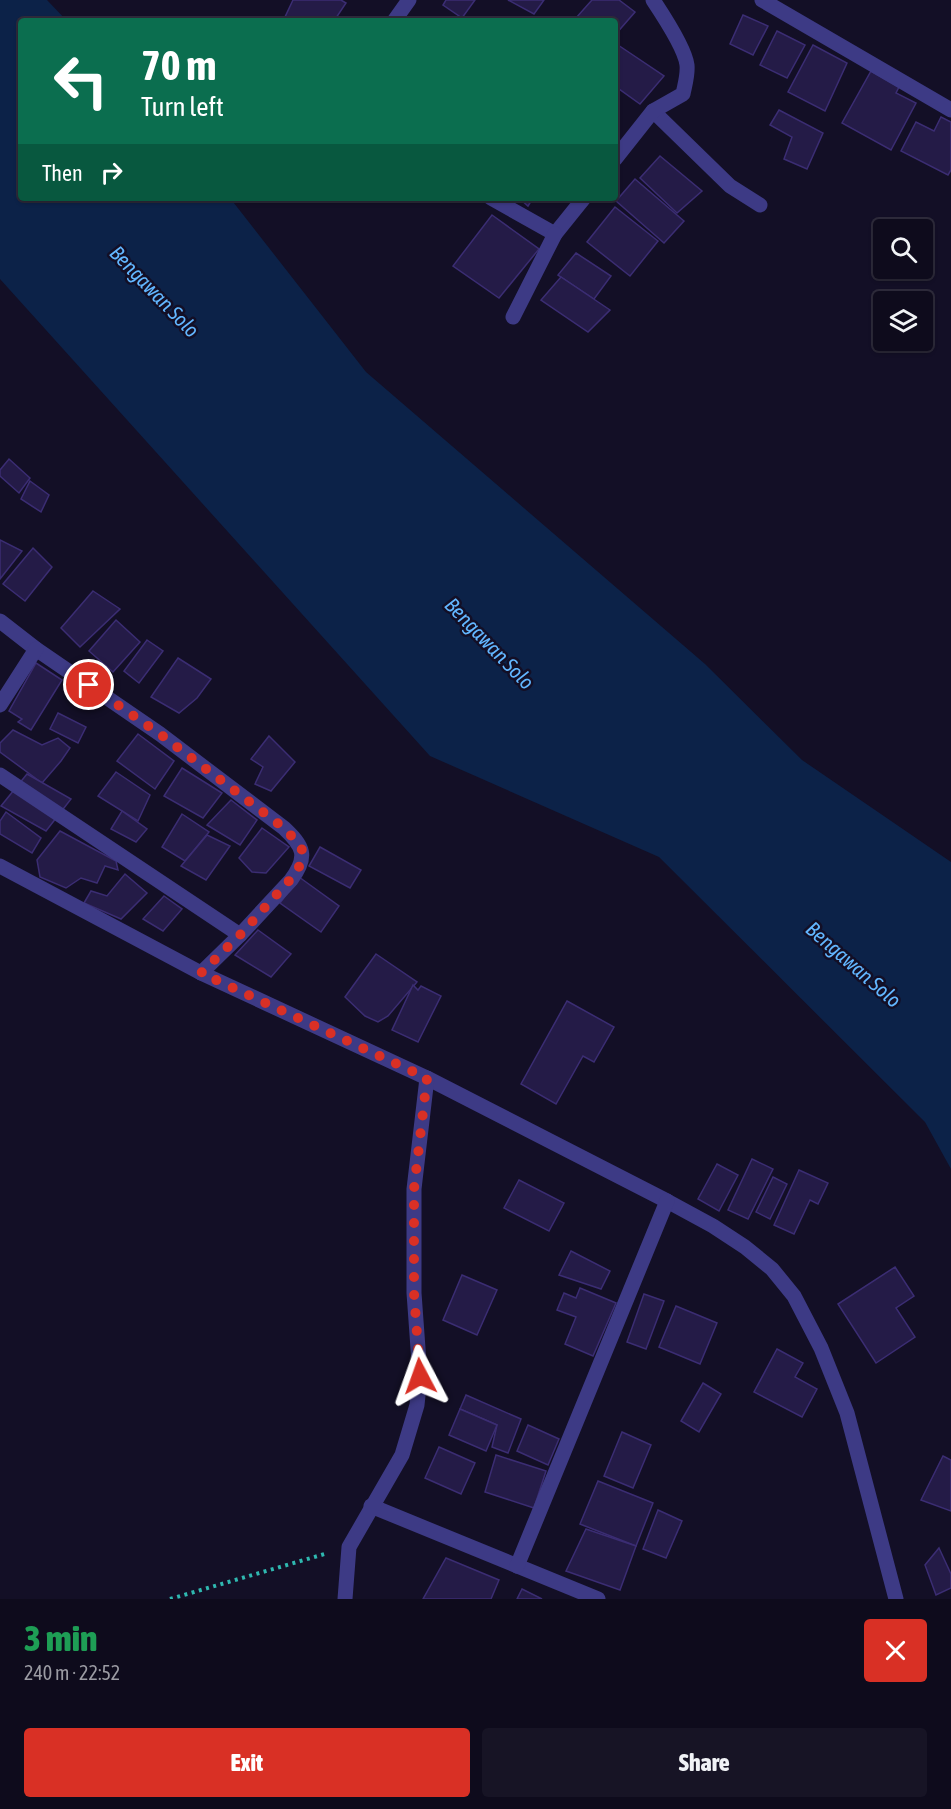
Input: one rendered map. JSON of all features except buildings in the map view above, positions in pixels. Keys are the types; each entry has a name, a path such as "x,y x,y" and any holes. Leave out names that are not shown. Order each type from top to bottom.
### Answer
{"street":[{"path":"396,18 409,0"},
{"path":"618,155 653,111 683,94 687,77 687,62 670,27 653,0"},
{"path":"762,0 951,110"},
{"path":"653,111 730,186 760,205"},
{"path":"496,201 555,234"},
{"path":"513,317 555,234 582,201"},
{"path":"0,621 36,649 160,734 284,828 299,844 303,856 297,872 240,935 201,973"},
{"path":"0,705 36,649"},
{"path":"0,775 240,935"},
{"path":"0,866 201,973 427,1078 667,1201 713,1226 745,1247 772,1269 794,1296 821,1348 847,1413 896,1599"},
{"path":"345,1599 349,1547 402,1455 417,1405 420,1376 414,1293 414,1189 427,1078"},
{"path":"517,1566 667,1201"},
{"path":"371,1506 598,1599"}],"path":[{"path":"170,1599 349,1547"}],"water":[{"name":"Bengawan Solo","path":"0,0 47,0 64,18 18,18 18,201 232,201 366,372 705,664 802,760 951,862 951,1169 925,1122 659,857 430,756 0,279"}],"route":[{"path":"89,685 160,734 284,828 293,836 302,850 303,856 291,880 201,973 427,1078 414,1189 414,1293 420,1376"}]}
